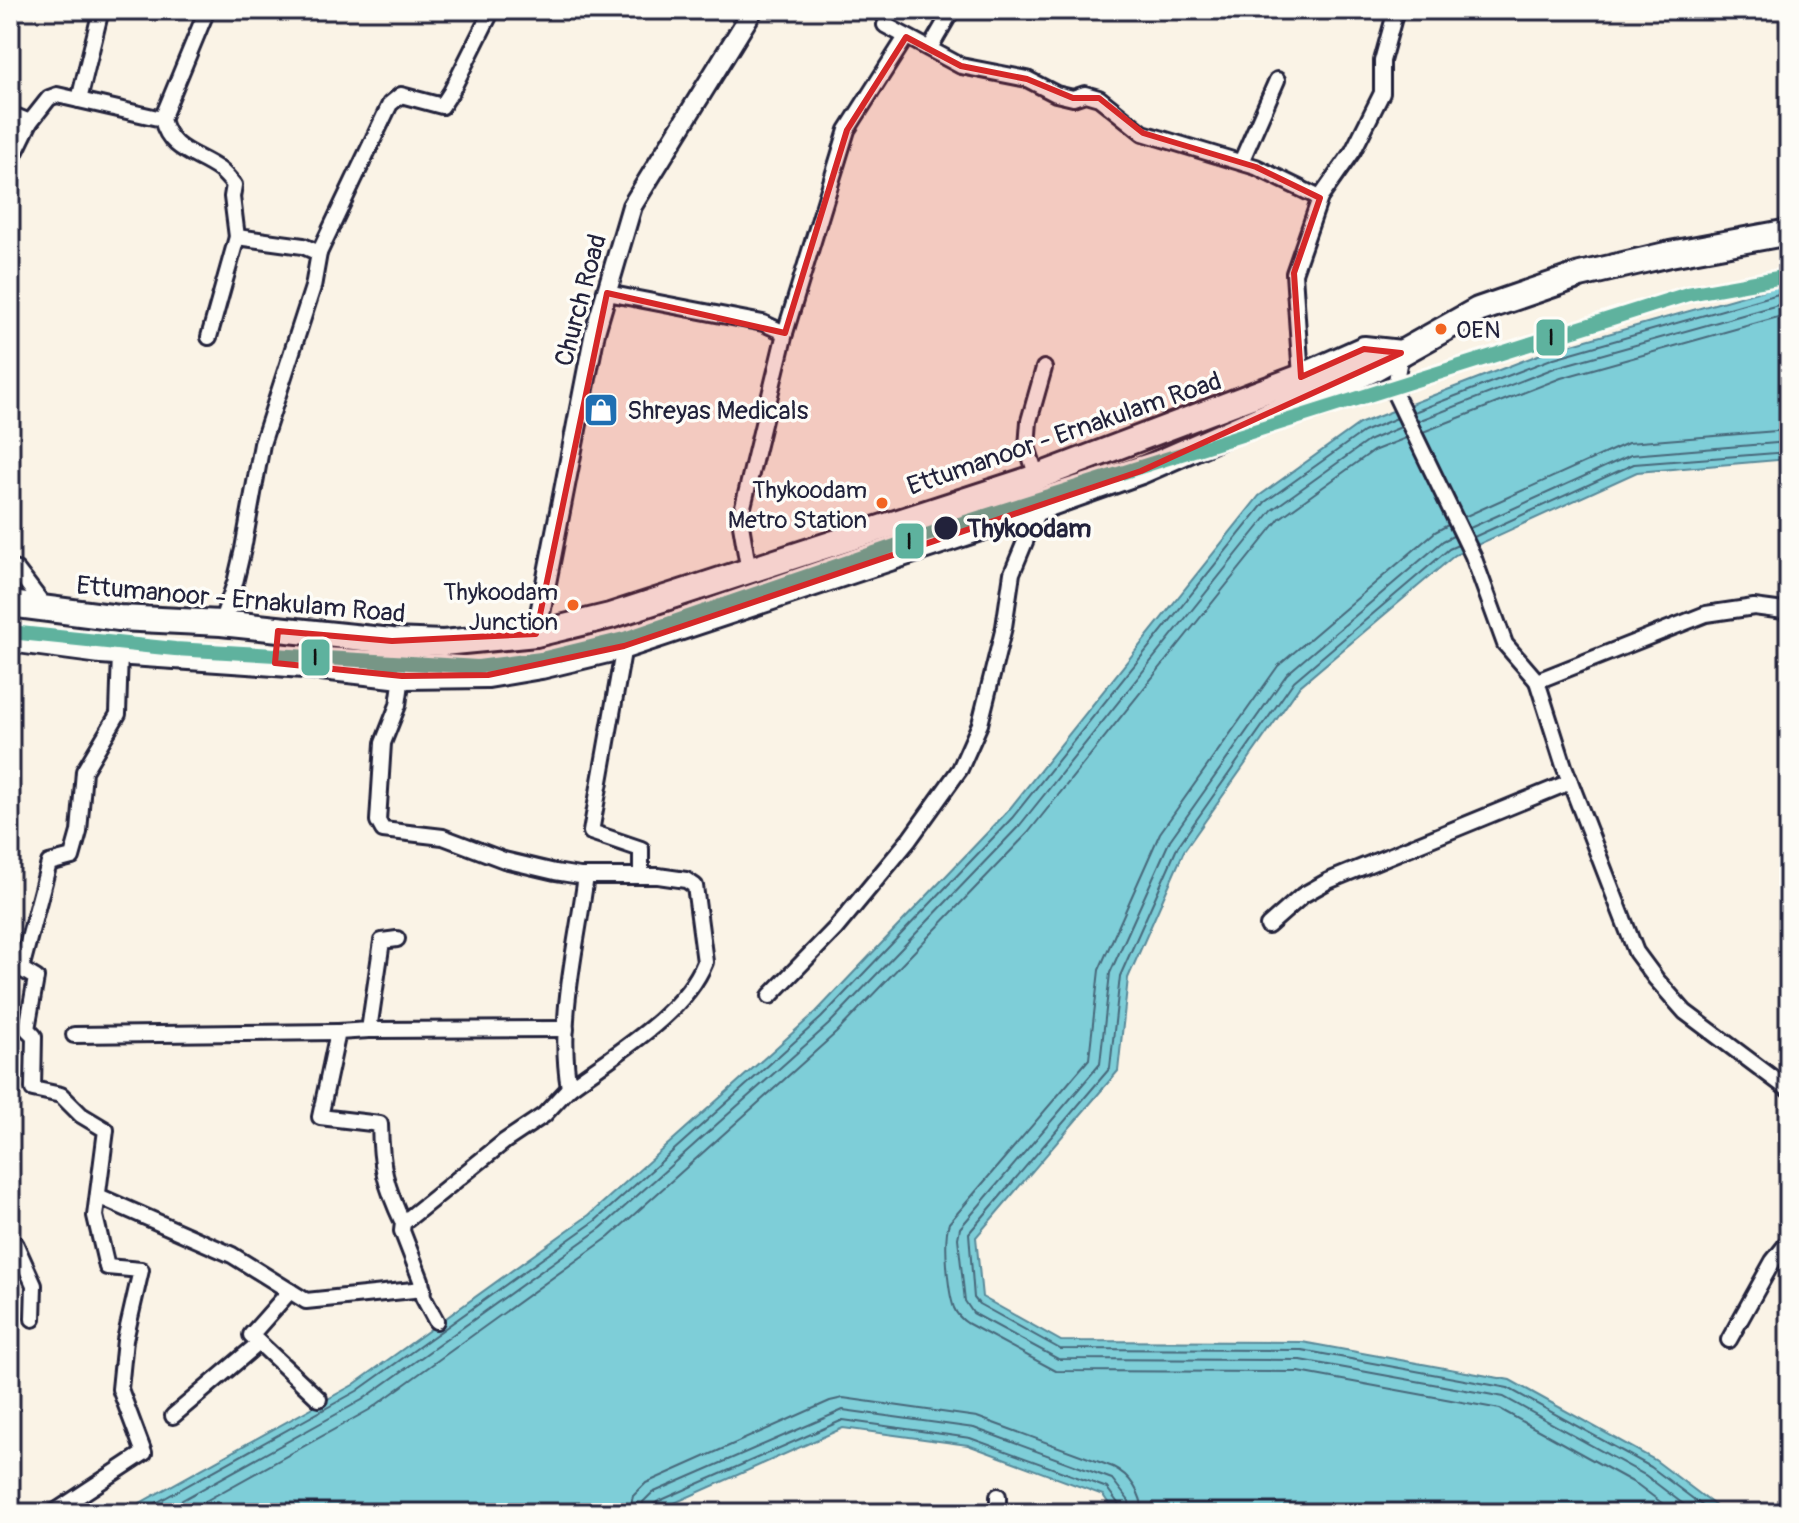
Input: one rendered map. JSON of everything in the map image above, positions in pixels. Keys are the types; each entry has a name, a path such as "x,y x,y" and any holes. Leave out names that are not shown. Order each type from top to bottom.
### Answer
{"main road":[{"path":"10,639 120,653 275,663 402,676 488,675 624,646 1141,471 1371,370 1478,310 1580,275 1670,254 1789,232"},
{"name":"Ettumanoor - Ernakulam Road","path":"10,604 119,618 221,623 278,631 443,643 536,634 610,616 1037,477 1301,377 1364,349 1401,353"},
{"path":"275,663 278,631"}],"street":[{"path":"79,100 101,10"},
{"path":"207,10 162,119 166,134 192,156 221,170 234,185 232,197 237,237 209,337"},
{"path":"221,623 235,583 262,444 313,287 319,253 390,104 401,95 442,106 492,10"},
{"name":"Church Road","path":"536,634 592,345 632,206 753,10"},
{"path":"930,48 952,10"},
{"path":"1301,377 1294,273 1320,198 1353,151 1382,93 1382,61 1396,10"},
{"path":"885,25 961,66 1027,79 1056,94 1073,98 1085,94 1099,98 1143,133 1241,162 1320,198"},
{"path":"749,572 740,519 785,333 847,130 906,37"},
{"path":"1241,162 1277,80"},
{"path":"10,163 30,122 49,98 57,95 162,119"},
{"path":"10,114 30,122"},
{"path":"237,237 303,246 319,253"},
{"path":"607,293 763,323 785,333"},
{"path":"1401,353 1394,392 1473,556 1505,644 1537,681 1570,782 1636,952 1685,1012 1789,1090"},
{"path":"1037,477 1027,447 1029,421 1044,368"},
{"path":"770,996 845,917 909,840 960,769 980,724 1004,627 1012,573 1039,508"},
{"path":"10,568 17,570 47,609"},
{"path":"1537,681 1706,614 1754,607 1784,611 1789,605"},
{"path":"10,649 30,653 66,645"},
{"path":"624,646 591,832 641,849 641,876"},
{"path":"27,1029 36,978 21,969 49,863 72,857 79,832 84,771 118,714 120,653"},
{"path":"402,676 398,705 383,743 378,821 383,830 443,837 524,866 586,876 686,880 695,886 705,962 701,974 685,994 651,1029 569,1088 544,1115 495,1148 403,1223"},
{"path":"1268,926 1303,895 1328,881 1570,782"},
{"path":"569,1088 566,1071 568,992 586,876"},
{"path":"369,1030 382,941 397,939"},
{"path":"10,1027 27,1029 34,1036 33,1089 61,1095 81,1115 106,1130 95,1216 107,1267 141,1270 125,1340 120,1389 144,1453 53,1513"},
{"path":"74,1035 566,1029"},
{"path":"338,1032 320,1117 380,1124 381,1164 387,1189 403,1223 402,1231 428,1311 436,1321"},
{"path":"98,1196 232,1255 306,1301 423,1289"},
{"path":"1729,1340 1773,1261 1789,1241"},
{"path":"10,1243 16,1245 34,1285 33,1319"},
{"path":"290,1291 251,1335 319,1399"},
{"path":"173,1416 259,1343"},
{"path":"998,1496 998,1513"}],"highlighted area":[{"path":"906,37 961,66 1027,79 1073,98 1099,98 1143,133 1256,167 1320,198 1294,273 1301,377 1364,349 1401,353 1141,471 624,646 488,675 402,676 275,663 278,631 392,641 536,634 607,293 785,333 847,130"}],"water":[{"path":"1789,283 1789,459 1637,472 1455,555 1300,686 1184,851 1128,978 1118,1071 976,1237 982,1297 1061,1341 1302,1342 1510,1380 1655,1460 1725,1513 1115,1513 1103,1495 968,1445 843,1428 652,1513 122,1513 353,1385 589,1215 816,1012 1007,812 1259,496 1359,424 1551,350"}],"transit line":[{"name":"I","path":"10,632 175,649 478,667 541,659 624,639 947,528 1688,294 1789,276"}],"place":[{"name":"OEN","path":"1441,329"},
{"name":"Shreyas Medicals","path":"601,410"},
{"name":"Thykoodam Metro Station","path":"882,503"},
{"name":"Thykoodam","path":"946,528"},
{"name":"Thykoodam Junction","path":"573,605"}]}
